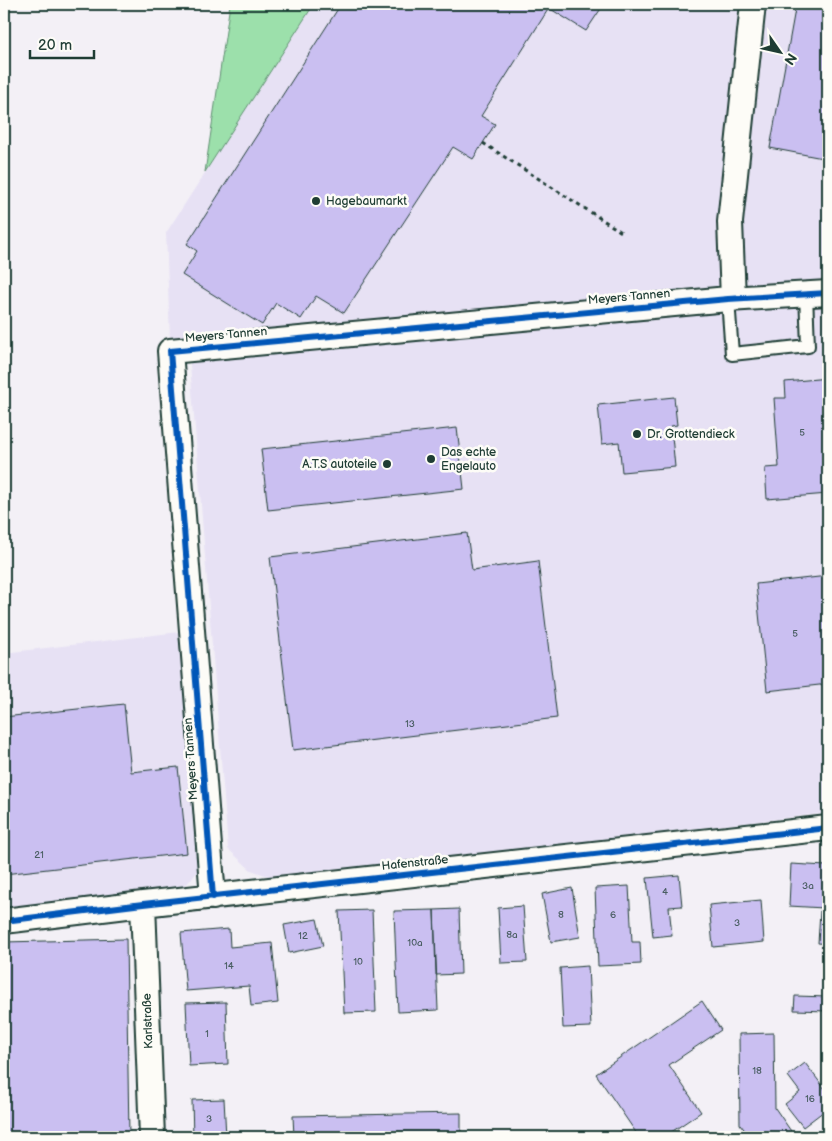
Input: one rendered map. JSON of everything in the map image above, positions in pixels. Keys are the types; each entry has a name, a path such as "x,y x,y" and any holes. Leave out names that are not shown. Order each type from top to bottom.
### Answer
{"street":[{"path":"730,299 730,222 753,4"},
{"name":"Meyers Tannen","path":"213,897 170,351 730,299 817,294"},
{"name":"Hafenstraße","path":"4,921 828,828"},
{"name":"Karlstraße","path":"143,904 152,1137"}],"lane":[{"path":"730,299 732,354 808,346 817,294"}],"path":[{"path":"483,143 624,233"}],"shaded area":[{"path":"314,4 828,4 828,813 271,877 251,870 228,849 188,339 170,339 166,233"},
{"path":"179,632 201,868 176,896 4,914 4,653"}],"green space":[{"path":"230,4 314,4 205,172"}],"building":[{"name":"Hagebaumarkt","path":"341,4 604,4 586,31 549,8 481,116 495,124 473,159 453,147 344,313 316,296 301,319 276,303 262,325 182,275 197,251 187,244"},
{"path":"796,4 828,4 828,159 770,148"},
{"path":"828,378 828,494 767,499 765,468 779,467 774,398 786,398 785,382"},
{"name":"Dr. Grottendieck","path":"674,397 677,425 671,426 675,467 622,472 619,442 602,444 598,405"},
{"path":"457,428 464,489 268,510 261,449"},
{"path":"467,533 472,570 538,561 557,718 293,750 270,557"},
{"path":"828,576 828,684 767,691 756,584"},
{"path":"124,704 131,772 178,767 187,853 4,874 4,717"},
{"path":"791,864 826,866 824,908 789,906"},
{"path":"679,875 682,906 669,907 672,935 653,937 647,878"},
{"path":"629,886 632,942 640,942 641,964 598,966 595,888"},
{"path":"572,888 580,937 551,942 542,894"},
{"path":"761,900 764,942 713,947 709,905"},
{"path":"523,906 527,962 501,963 498,908"},
{"path":"459,909 461,974 436,975 434,910"},
{"path":"372,910 376,1012 344,1013 339,911"},
{"path":"434,910 438,1010 398,1012 394,911"},
{"path":"820,911 828,912 828,944 818,943"},
{"path":"317,919 323,946 289,953 284,925"},
{"path":"229,929 230,947 272,943 278,1003 251,1006 249,986 186,991 181,933"},
{"path":"126,939 129,1137 4,1137 4,942"},
{"path":"588,966 591,1027 563,1028 560,968"},
{"path":"795,996 828,997 828,1011 794,1010"},
{"path":"702,1001 721,1030 669,1065 701,1112 664,1137 639,1137 596,1074"},
{"path":"226,1002 228,1064 189,1066 186,1003"},
{"path":"774,1033 775,1108 795,1137 750,1137 740,1124 739,1034"},
{"path":"805,1063 828,1093 828,1108 803,1127 785,1104 800,1092 788,1076"},
{"path":"224,1099 226,1137 193,1137 192,1100"},
{"path":"461,1113 461,1137 294,1137 293,1116"}],"cycle path":[{"path":"213,897 170,351 728,299 828,293"},
{"path":"4,921 828,828"}],"place":[{"name":"Hagebaumarkt","path":"316,201"},
{"name":"Dr. Grottendieck","path":"637,434"},
{"name":"Das echte Engelauto","path":"431,459"},
{"name":"A.T.S autoteile","path":"387,464"}]}
